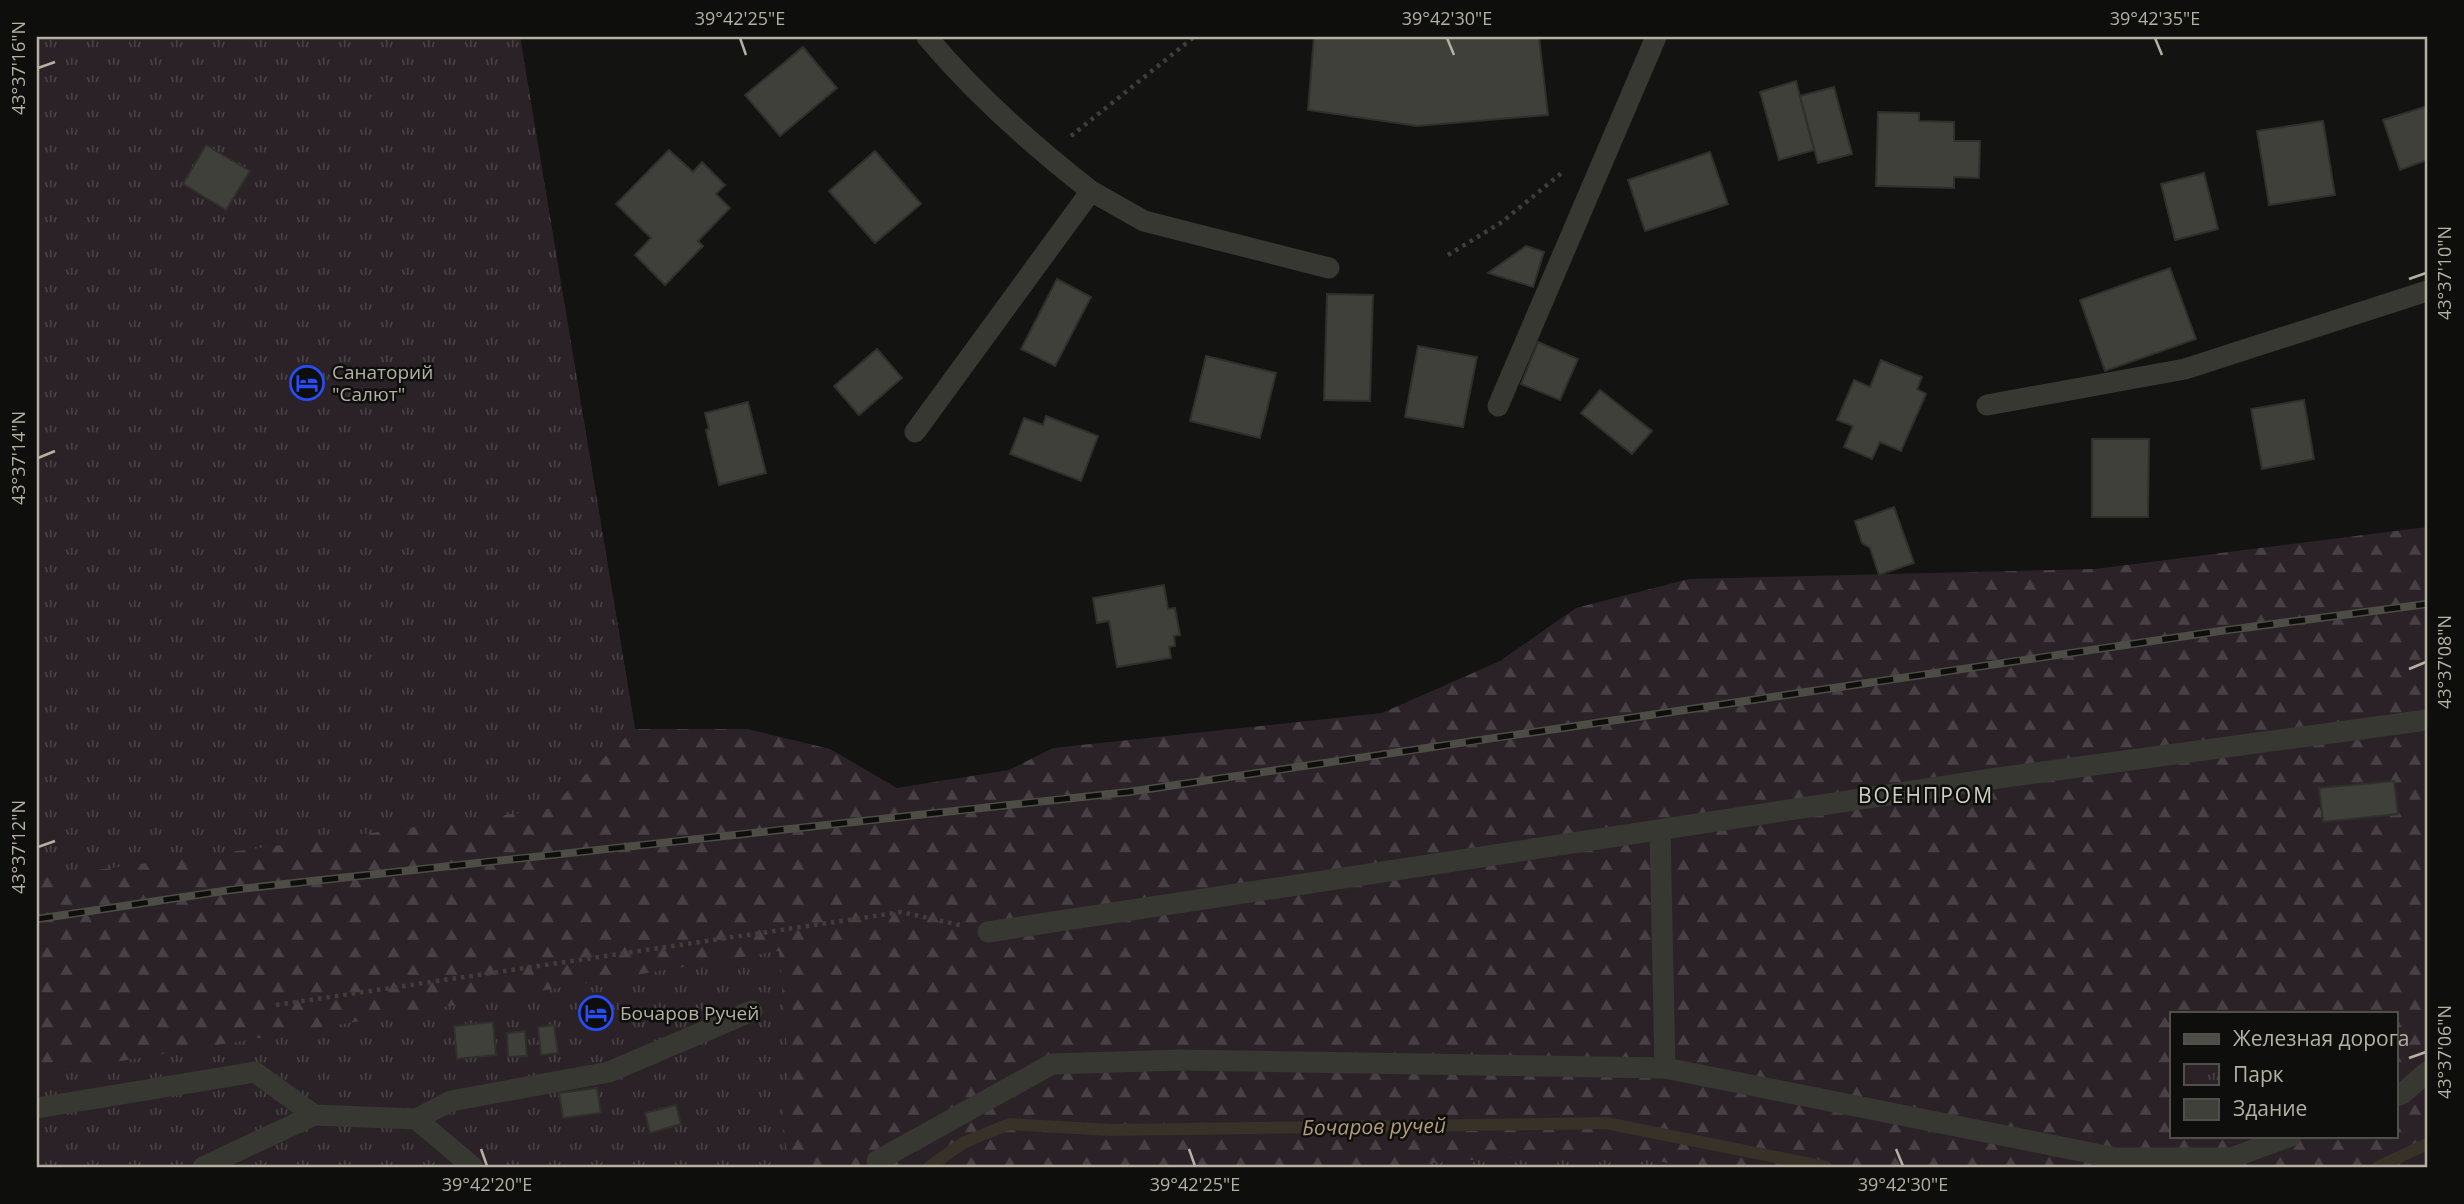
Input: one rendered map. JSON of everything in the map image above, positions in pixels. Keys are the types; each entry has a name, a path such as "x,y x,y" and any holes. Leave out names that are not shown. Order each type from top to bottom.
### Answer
{"lane":[{"path":"927,37 947,61 1046,156 1091,191 1144,221 1329,268"},
{"path":"1498,406 1656,37"},
{"path":"915,432 1091,191"},
{"path":"1987,405 2185,369 2427,291"},
{"path":"988,932 2005,777 2427,720"},
{"path":"1660,830 1665,1068"},
{"path":"203,1167 314,1115 415,1119 451,1101 609,1072 752,1012"},
{"path":"877,1161 1052,1064 1180,1060 1665,1068 2116,1158 2231,1158 2286,1138"},
{"path":"37,1108 255,1072 314,1115"},
{"path":"2398,1095 2427,1072"},
{"path":"415,1119 473,1167"}],"path":[{"path":"1046,156 1195,37"},
{"path":"1448,255 1502,222 1565,170"},
{"path":"276,1005 901,912 988,932"}],"green space":[{"name":"Санаторий \"Салют\"","path":"37,37 520,37 635,729 548,809 37,878"},
{"path":"520,37 635,729 747,729 830,749 897,788 1009,770 1053,748 1382,713 1500,661 1576,608 1689,579 2095,569 2427,527 2427,1167 37,1167 37,357"},
{"name":"Бочаров Ручей","path":"779,951 790,1088 781,1119 790,1167 37,1167 37,1075"},
{"name":"Бочаров Ручей","path":"1614,1151 1685,1167 1416,1167 1438,1162"}],"building":[{"path":"1314,37 1539,37 1548,115 1417,126 1308,110"},
{"path":"803,47 837,88 780,136 745,95"},
{"path":"1796,81 1814,150 1779,160 1760,92"},
{"path":"1834,87 1852,154 1818,163 1800,96"},
{"path":"2427,106 2427,160 2400,170 2383,120"},
{"path":"1878,112 1919,113 1919,121 1954,122 1954,141 1980,141 1979,178 1954,177 1954,188 1876,186"},
{"path":"2323,121 2335,195 2269,205 2257,131"},
{"path":"206,145 250,171 226,210 183,184"},
{"path":"669,150 693,172 702,162 725,185 716,194 730,208 698,241 703,246 665,285 635,255 651,238 616,204"},
{"path":"875,151 921,204 875,243 829,191"},
{"path":"1710,152 1728,204 1645,231 1628,180"},
{"path":"2204,173 2218,229 2175,240 2161,184"},
{"path":"1526,246 1544,252 1533,287 1488,273"},
{"path":"2170,268 2196,339 2105,371 2080,300"},
{"path":"1057,279 1091,297 1055,366 1021,349"},
{"path":"1327,294 1373,295 1370,401 1324,400"},
{"path":"1538,342 1578,359 1560,400 1521,384"},
{"path":"1418,346 1477,357 1463,427 1405,417"},
{"path":"877,349 902,378 859,415 834,386"},
{"path":"1206,356 1276,373 1260,438 1190,421"},
{"path":"1881,360 1922,377 1917,389 1926,394 1901,451 1880,442 1872,459 1844,447 1853,426 1837,420 1854,380 1870,387"},
{"path":"1600,390 1652,431 1632,454 1581,413"},
{"path":"2304,400 2314,459 2262,469 2251,409"},
{"path":"748,402 766,473 719,485 706,430 709,429 705,413"},
{"path":"1046,416 1098,436 1081,481 1010,454 1024,418 1043,425"},
{"path":"2092,439 2149,439 2148,517 2092,517"},
{"path":"1894,507 1914,563 1879,575 1870,548 1862,543 1855,521"},
{"path":"1164,585 1168,609 1175,608 1180,635 1174,636 1175,646 1169,647 1171,658 1117,667 1109,621 1097,623 1093,598"},
{"path":"2394,781 2398,814 2323,822 2319,788"},
{"path":"493,1022 496,1055 457,1059 454,1026"},
{"path":"554,1025 558,1053 541,1055 538,1027"},
{"path":"525,1031 527,1056 508,1057 507,1033"},
{"path":"597,1088 601,1113 563,1118 559,1093"},
{"path":"676,1105 681,1124 650,1133 645,1113"}],"waterway":[{"name":"Бочаров ручей","path":"929,1167 963,1143 1009,1124 1111,1130 1606,1123 1826,1167"},
{"name":"Бочаров ручей","path":"2378,1167 2427,1144"}],"railway":[{"path":"37,919 230,890 1128,792 2220,631 2427,604"}],"place":[{"name":"Санаторий \"Салют\"","path":"307,383"},
{"name":"Бочаров Ручей","path":"596,1013"}],"district":[{"name":"ВОЕНПРОМ","path":"1926,795"}]}
